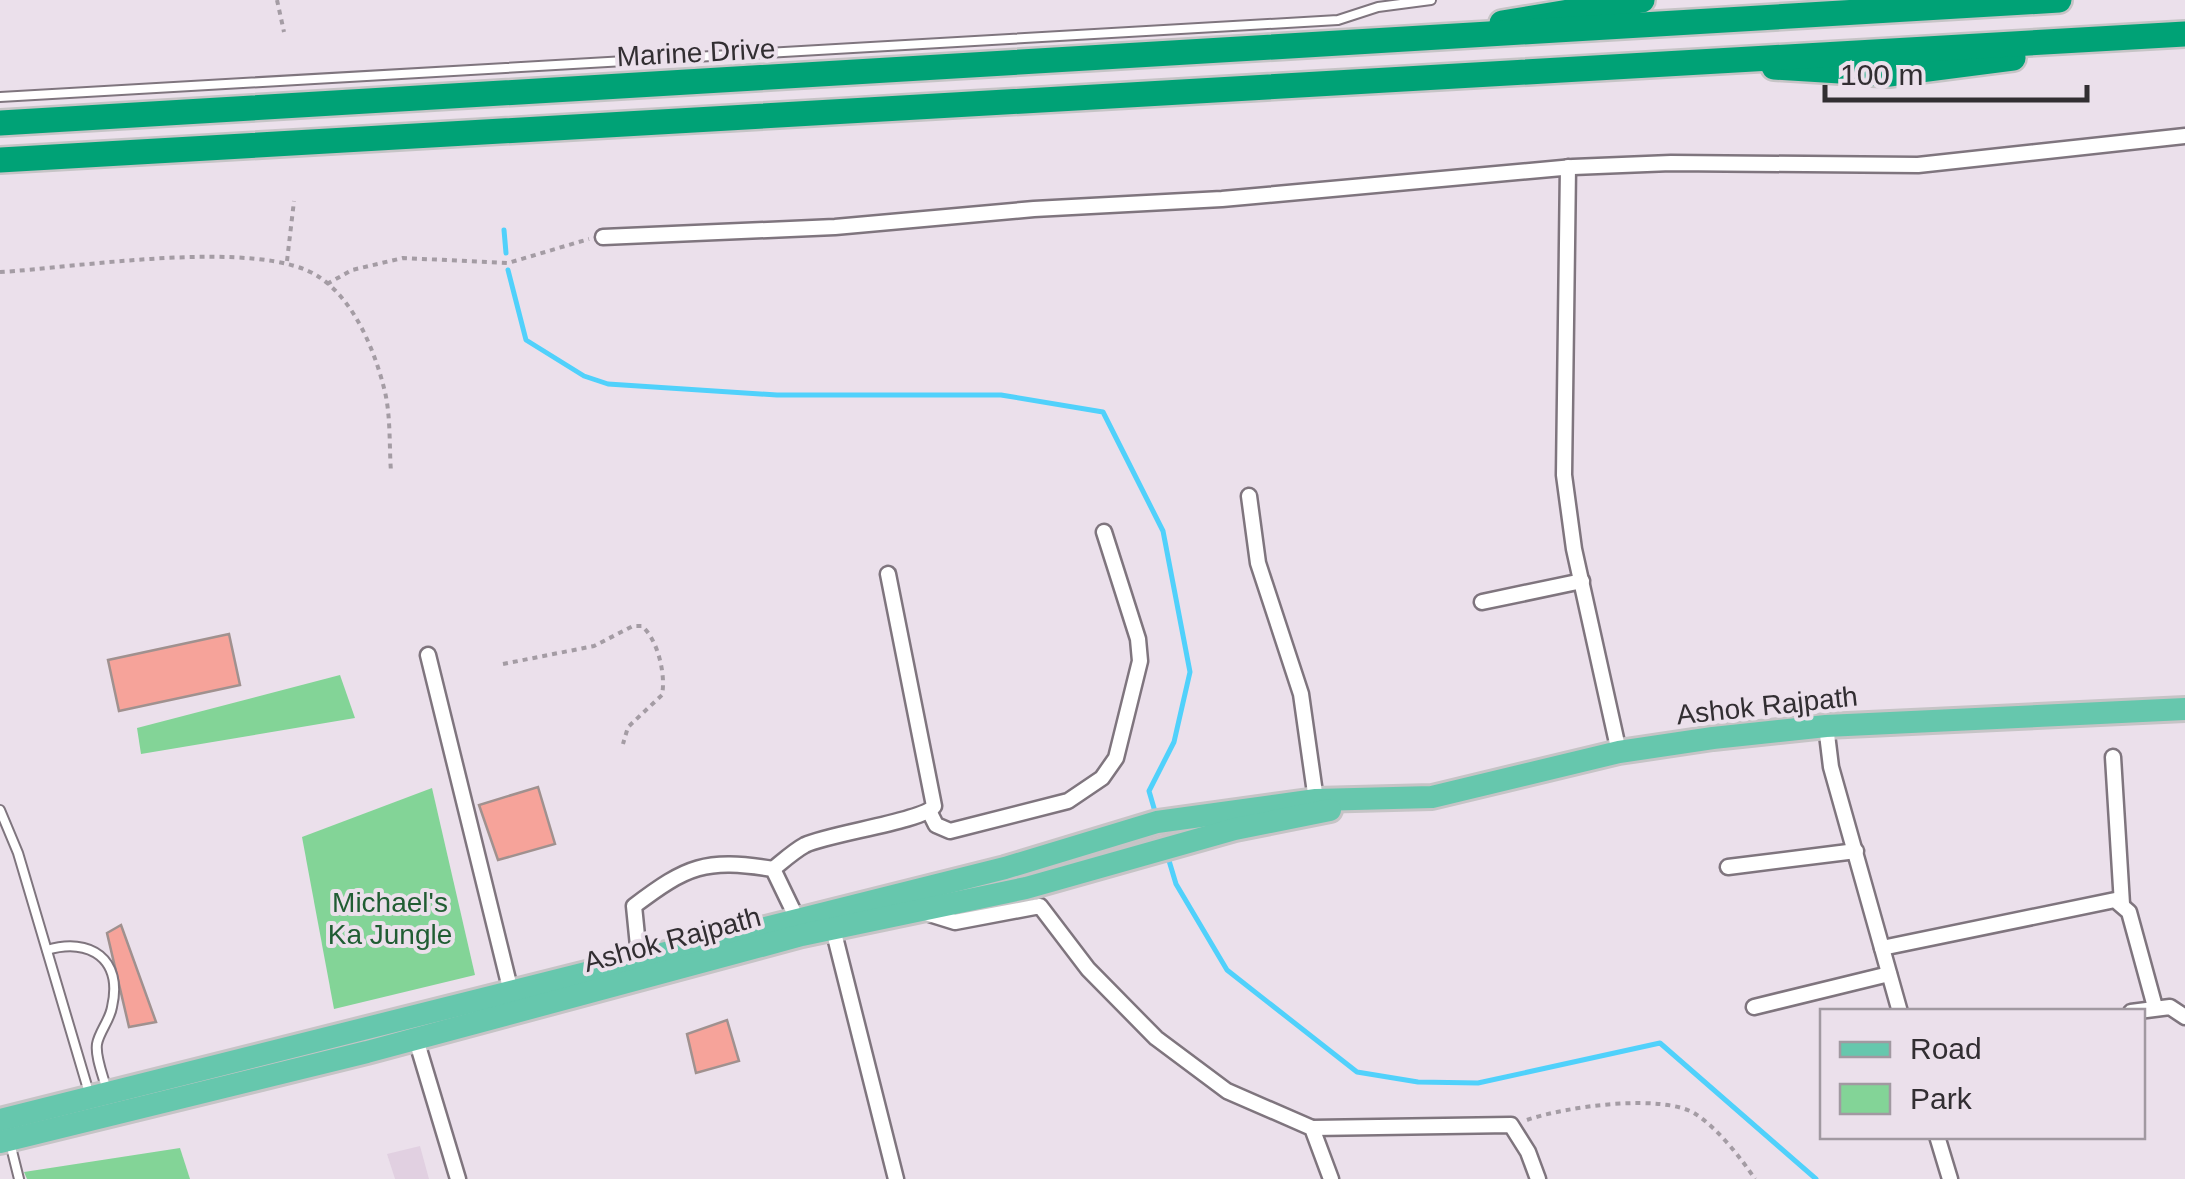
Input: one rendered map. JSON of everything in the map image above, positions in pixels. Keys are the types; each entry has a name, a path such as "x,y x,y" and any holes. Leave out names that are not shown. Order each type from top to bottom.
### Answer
{"highway":[{"path":"1424,40 1529,17 1642,0"},
{"path":"1808,0 1876,12"},
{"path":"1424,40 2059,0"},
{"path":"0,160 1719,58 1802,71 1889,74 1966,66 2121,38 2185,34"},
{"name":"Marine Drive","path":"0,122 1424,40"}],"main road":[{"name":"Ashok Rajpath","path":"4,1130 800,927 916,910 1071,876 1227,820 1316,800 1432,797 1619,752 1826,726 2185,709"},
{"name":"Ashok Rajpath","path":"838,921 1157,822 1320,814 1361,800"},
{"name":"Ashok Rajpath","path":"513,1002 639,956 746,941"},
{"name":"Ashok Rajpath","path":"4,1130 99,1097 412,1029"}],"street":[{"path":"604,237 835,227 1034,209 1222,199 1568,168 1690,163 1918,165 2185,136"},
{"path":"1568,168 1564,475 1619,752"},
{"path":"1249,496 1258,563 1301,694 1316,800"},
{"path":"930,813 936,825 950,831 1068,801 1086,792 1116,758 1140,661 1138,639 1104,532"},
{"path":"639,956 634,906 680,872 735,863 773,869 803,846 861,827 930,813 934,806 888,574"},
{"path":"1482,602 1582,581"},
{"path":"428,655 513,1002"},
{"path":"1826,726 1832,768 1899,1009"},
{"path":"2114,756 2122,904 2170,1006 2185,1016"},
{"path":"1728,867 1856,852"},
{"path":"773,869 800,927"},
{"path":"1882,948 2098,903 2122,904"},
{"path":"916,910 955,922 1040,906 1088,969 1156,1038 1227,1092 1312,1128 1510,1125 1528,1152 1538,1179"},
{"path":"838,921 896,1179"},
{"path":"1754,1008 1889,974"},
{"path":"2145,1010 2170,1006"},
{"path":"412,1029 458,1179"},
{"path":"1312,1128 1331,1179"},
{"path":"1938,1139 1950,1179"}],"lane":[{"path":"0,97 1338,20 1378,7 1431,0"},
{"path":"0,810 99,1097"},
{"path":"47,950 69,944 90,947 104,960 112,978 113,1004 97,1044 99,1097"},
{"path":"4,1130 18,1179"}],"path":[{"path":"276,0 284,32"},
{"path":"287,261 294,201"},
{"path":"326,284 352,270 403,258 508,262 604,237"},
{"path":"0,272 212,258 287,261 326,284 352,311 372,350 385,391 391,472"},
{"path":"503,664 594,646 632,626 642,626 651,635 660,664 662,695 628,727 623,744"},
{"path":"1510,1125 1568,1109 1673,1105 1697,1114 1755,1179"}],"shaded area":[{"path":"420,1146 429,1179 395,1179 387,1154"}],"green space":[{"path":"340,675 355,718 141,754 137,728"},
{"name":"Michael's Ka Jungle","path":"432,788 475,975 334,1009 302,837"},
{"path":"180,1148 190,1179 27,1179 24,1172"}],"building":[{"path":"229,634 240,685 119,711 108,660"},
{"path":"538,787 555,844 498,860 479,805"},
{"path":"121,925 156,1022 129,1027 107,933"},
{"path":"727,1020 739,1061 696,1073 687,1034"}],"waterway":[{"path":"504,230 506,253"},
{"path":"508,270 526,340 584,376 608,384 777,395 1001,395 1103,412 1163,531 1190,672 1174,742 1149,791 1156,815"},
{"path":"1167,854 1176,884 1227,970 1357,1072 1418,1082 1478,1083 1660,1043 1816,1179"}]}
